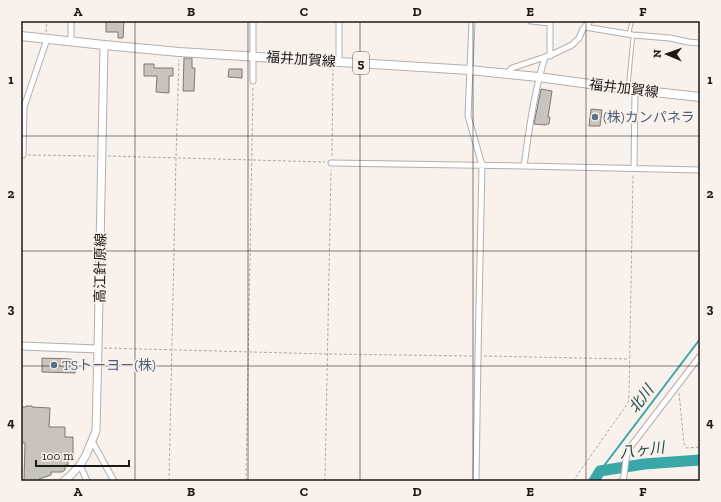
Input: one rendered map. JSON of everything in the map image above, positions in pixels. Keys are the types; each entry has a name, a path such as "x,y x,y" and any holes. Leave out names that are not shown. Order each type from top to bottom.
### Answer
{"main road":[{"name":"福井加賀線","path":"21,36 179,52 470,70 700,97"},
{"name":"高江針原線","path":"64,481 80,465 96,431 104,45"},
{"path":"21,346 98,348"}],"street":[{"path":"71,21 71,42"},
{"path":"253,21 253,81"},
{"path":"336,62 339,21"},
{"path":"472,21 468,116 482,165 476,481"},
{"path":"524,166 538,78 547,57 550,22 531,21"},
{"path":"506,74 512,68 547,57 572,45 579,38 583,29 590,21"},
{"path":"585,27 700,43"},
{"path":"23,155 24,107 46,39"},
{"path":"631,90 634,168"},
{"path":"331,163 700,170"},
{"path":"621,481 623,480 624,476 628,450 700,356"},
{"path":"92,441 114,481"},
{"path":"80,465 87,481"}],"lane":[{"path":"631,90 632,21"}],"path":[{"path":"46,39 47,21"},
{"path":"169,481 179,52"},
{"path":"325,481 331,163 336,62"},
{"path":"246,481 253,81"},
{"path":"23,155 331,163"},
{"path":"573,481 628,404 634,168"},
{"path":"98,348 327,354 630,359"},
{"path":"676,387 680,396 684,444 687,448 700,447"}],"building":[{"path":"106,21 124,21 123,38 118,38 118,32 106,32"},
{"path":"184,58 192,58 192,68 195,68 194,91 183,91"},
{"path":"144,64 154,64 154,68 173,68 173,76 169,76 169,93 156,92 157,76 144,76"},
{"path":"229,69 242,69 242,78 228,77"},
{"path":"541,89 552,91 548,117 550,117 549,124 546,125 534,124"},
{"path":"591,109 602,110 600,126 589,126"},
{"path":"42,358 71,359 71,367 75,367 75,373 42,372"},
{"path":"21,407 50,408 49,427 65,427 65,437 73,437 73,457 68,457 68,465 65,465 65,470 62,472 51,472 51,475 39,479 39,481 24,481 25,443 21,443"}],"waterway":[{"name":"北川","path":"600,471 700,339"},
{"name":"八ヶ川","path":"594,481 600,471 644,464 700,460"}],"place":[{"name":"(株)カンパネラ","path":"595,117"},
{"name":"TSトーヨー(株)","path":"54,365"}]}
